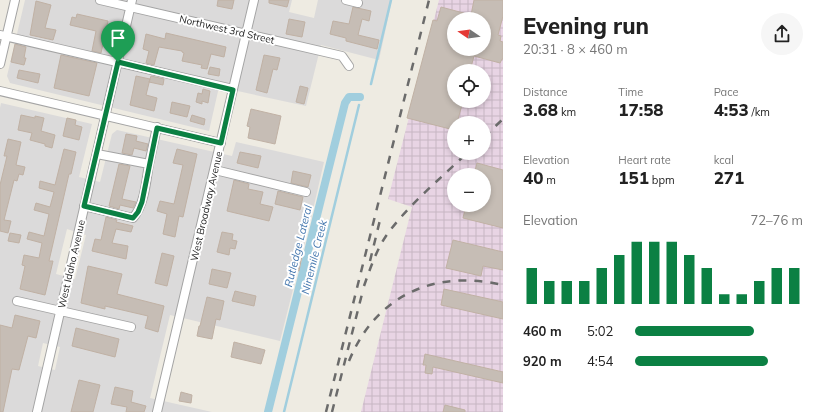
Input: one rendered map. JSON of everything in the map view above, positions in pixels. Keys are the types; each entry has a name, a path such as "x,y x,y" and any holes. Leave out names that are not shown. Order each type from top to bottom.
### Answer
{"street":[{"path":"0,64 3,36 15,0"},
{"name":"Northwest 3rd Street","path":"100,0 132,3 246,34 342,56 348,66"},
{"name":"West Broadway Avenue","path":"157,412 254,0"},
{"path":"346,0 358,3"},
{"name":"West Idaho Avenue","path":"37,412 132,3"},
{"path":"3,36 233,90"},
{"path":"0,91 221,143"},
{"path":"84,206 133,218 138,212 142,202 157,128"},
{"path":"97,154 149,164"},
{"path":"215,170 306,192"},
{"path":"17,301 130,327"}],"shaded area":[{"path":"25,0 292,0 289,12 314,18 318,0 392,0 379,60 321,45 306,106 219,87 209,131 10,83 7,76"},
{"path":"439,0 503,0 503,412 361,412 412,207 388,199"},
{"path":"1,103 92,124 79,177 100,182 112,134 117,130 232,156 236,142 324,162 280,341 170,315 150,398 212,412 0,412","holes":["67,229 86,235 75,279 56,274","43,343 60,347 55,370 38,366"]}],"building":[{"path":"218,0 234,0 232,9 217,6"},
{"path":"269,0 289,0 287,7 269,3"},
{"path":"474,0 503,0 503,16 498,35 501,36 500,41 503,42 503,59 500,63 474,56 491,56 491,12 472,12"},
{"path":"36,1 51,5 45,28 56,30 53,40 30,35"},
{"path":"353,7 371,11 369,21 362,19 358,35 379,40 377,49 346,41 346,38 330,34 333,21 349,24"},
{"path":"441,7 460,12 447,12 447,56 474,56 472,64 447,64 447,108 461,108 459,116 447,116 447,128 407,118 433,20 437,21"},
{"path":"77,14 108,21 101,53 92,51 96,31 70,25 72,17 76,18"},
{"path":"289,19 305,22 302,37 286,34"},
{"path":"166,33 226,47 224,57 211,54 207,69 201,68 202,65 182,61 184,53 182,51 159,47 154,65 146,63 149,51 143,49 146,34 165,39"},
{"path":"15,44 26,47 24,58 26,58 24,65 11,62"},
{"path":"61,55 97,63 89,96 54,88"},
{"path":"264,55 280,58 277,70 273,69 267,93 256,90"},
{"path":"210,67 220,69 219,76 208,74"},
{"path":"19,70 40,74 38,83 17,78"},
{"path":"136,76 150,79 146,95 157,98 154,111 130,105"},
{"path":"151,76 164,79 163,85 149,82"},
{"path":"300,86 308,88 304,104 296,102"},
{"path":"203,89 210,91 208,103 202,101 202,104 196,102 198,93 202,94"},
{"path":"172,102 190,106 187,117 170,113"},
{"path":"251,109 281,116 275,144 248,138 250,127 247,126"},
{"path":"21,115 44,118 41,131 55,135 52,148 45,146 45,144 30,140 32,133 18,130"},
{"path":"192,115 205,119 204,125 190,121"},
{"path":"67,118 76,120 75,125 82,127 79,140 63,136"},
{"path":"126,134 137,136 136,141 148,144 146,151 134,148 132,155 122,153"},
{"path":"8,139 21,142 16,165 25,167 23,175 19,174 17,181 14,180 4,220 11,221 8,233 0,231 0,185 7,156 4,156"},
{"path":"64,149 76,152 71,174 69,174 49,261 53,261 45,295 20,289 25,266 22,265 24,255 39,258 42,243 27,239 29,232 44,236 49,214 34,210 36,203 50,207 54,192 39,188 40,181 55,185"},
{"path":"177,149 197,154 183,217 179,216 175,237 163,234 167,214 157,211 160,201 174,204 183,165 173,163"},
{"path":"240,152 261,156 258,168 237,163"},
{"path":"477,163 503,170 503,228 463,218 464,212 491,212 491,168 476,168"},
{"path":"119,164 130,166 122,199 136,202 133,208 120,205 119,209 109,206"},
{"path":"293,171 311,175 308,187 291,183"},
{"path":"234,180 249,184 248,189 263,192 260,204 273,207 269,221 227,211"},
{"path":"278,191 303,197 300,210 275,204"},
{"path":"106,217 117,220 116,222 133,226 131,232 116,229 112,243 128,246 126,259 92,251 95,239 101,240"},
{"path":"222,232 233,234 232,240 237,241 235,249 230,248 229,255 217,252"},
{"path":"10,233 21,235 19,243 8,241"},
{"path":"453,240 503,252 503,270 483,266 481,276 446,268"},
{"path":"162,253 174,256 167,286 155,283"},
{"path":"293,254 302,256 299,271 290,269"},
{"path":"88,266 122,274 117,294 164,306 158,332 145,328 148,316 105,306 105,309 81,303"},
{"path":"212,269 231,273 227,288 209,284"},
{"path":"444,289 503,302 503,319 441,305"},
{"path":"235,291 256,296 254,306 232,301"},
{"path":"207,297 224,301 220,320 216,319 212,339 197,336"},
{"path":"15,315 40,321 36,338 28,336 19,370 12,369 3,412 0,412 0,325 12,328"},
{"path":"76,328 119,339 115,357 72,346"},
{"path":"234,342 265,350 261,364 231,357"},
{"path":"425,354 503,372 503,383 433,367 432,374 425,373 426,365 423,365"},
{"path":"79,380 100,385 93,412 71,412"},
{"path":"115,387 133,391 131,402 146,406 144,412 126,412 127,407 111,404"},
{"path":"181,392 192,395 191,403 179,401"},
{"path":"445,405 465,410 465,412 443,412"}],"waterway":[{"name":"Rutledge Lateral","path":"371,84 391,0"},
{"name":"Rutledge Lateral","path":"268,412 345,103 349,97 360,97"},
{"name":"Ninemile Creek","path":"284,412 359,105"}],"railway":[{"path":"326,412 429,0"},
{"path":"491,130 503,119"},
{"path":"364,286 379,248 386,236 404,214 460,160"},
{"path":"370,261 380,220"},
{"path":"349,361 361,338 375,319 392,304 411,292 432,285 454,281 478,281 503,285"},
{"path":"332,412 362,294"}],"route":[{"path":"118,62 233,90 221,143 157,128 142,202 138,212 133,218 84,206 118,62"}]}
